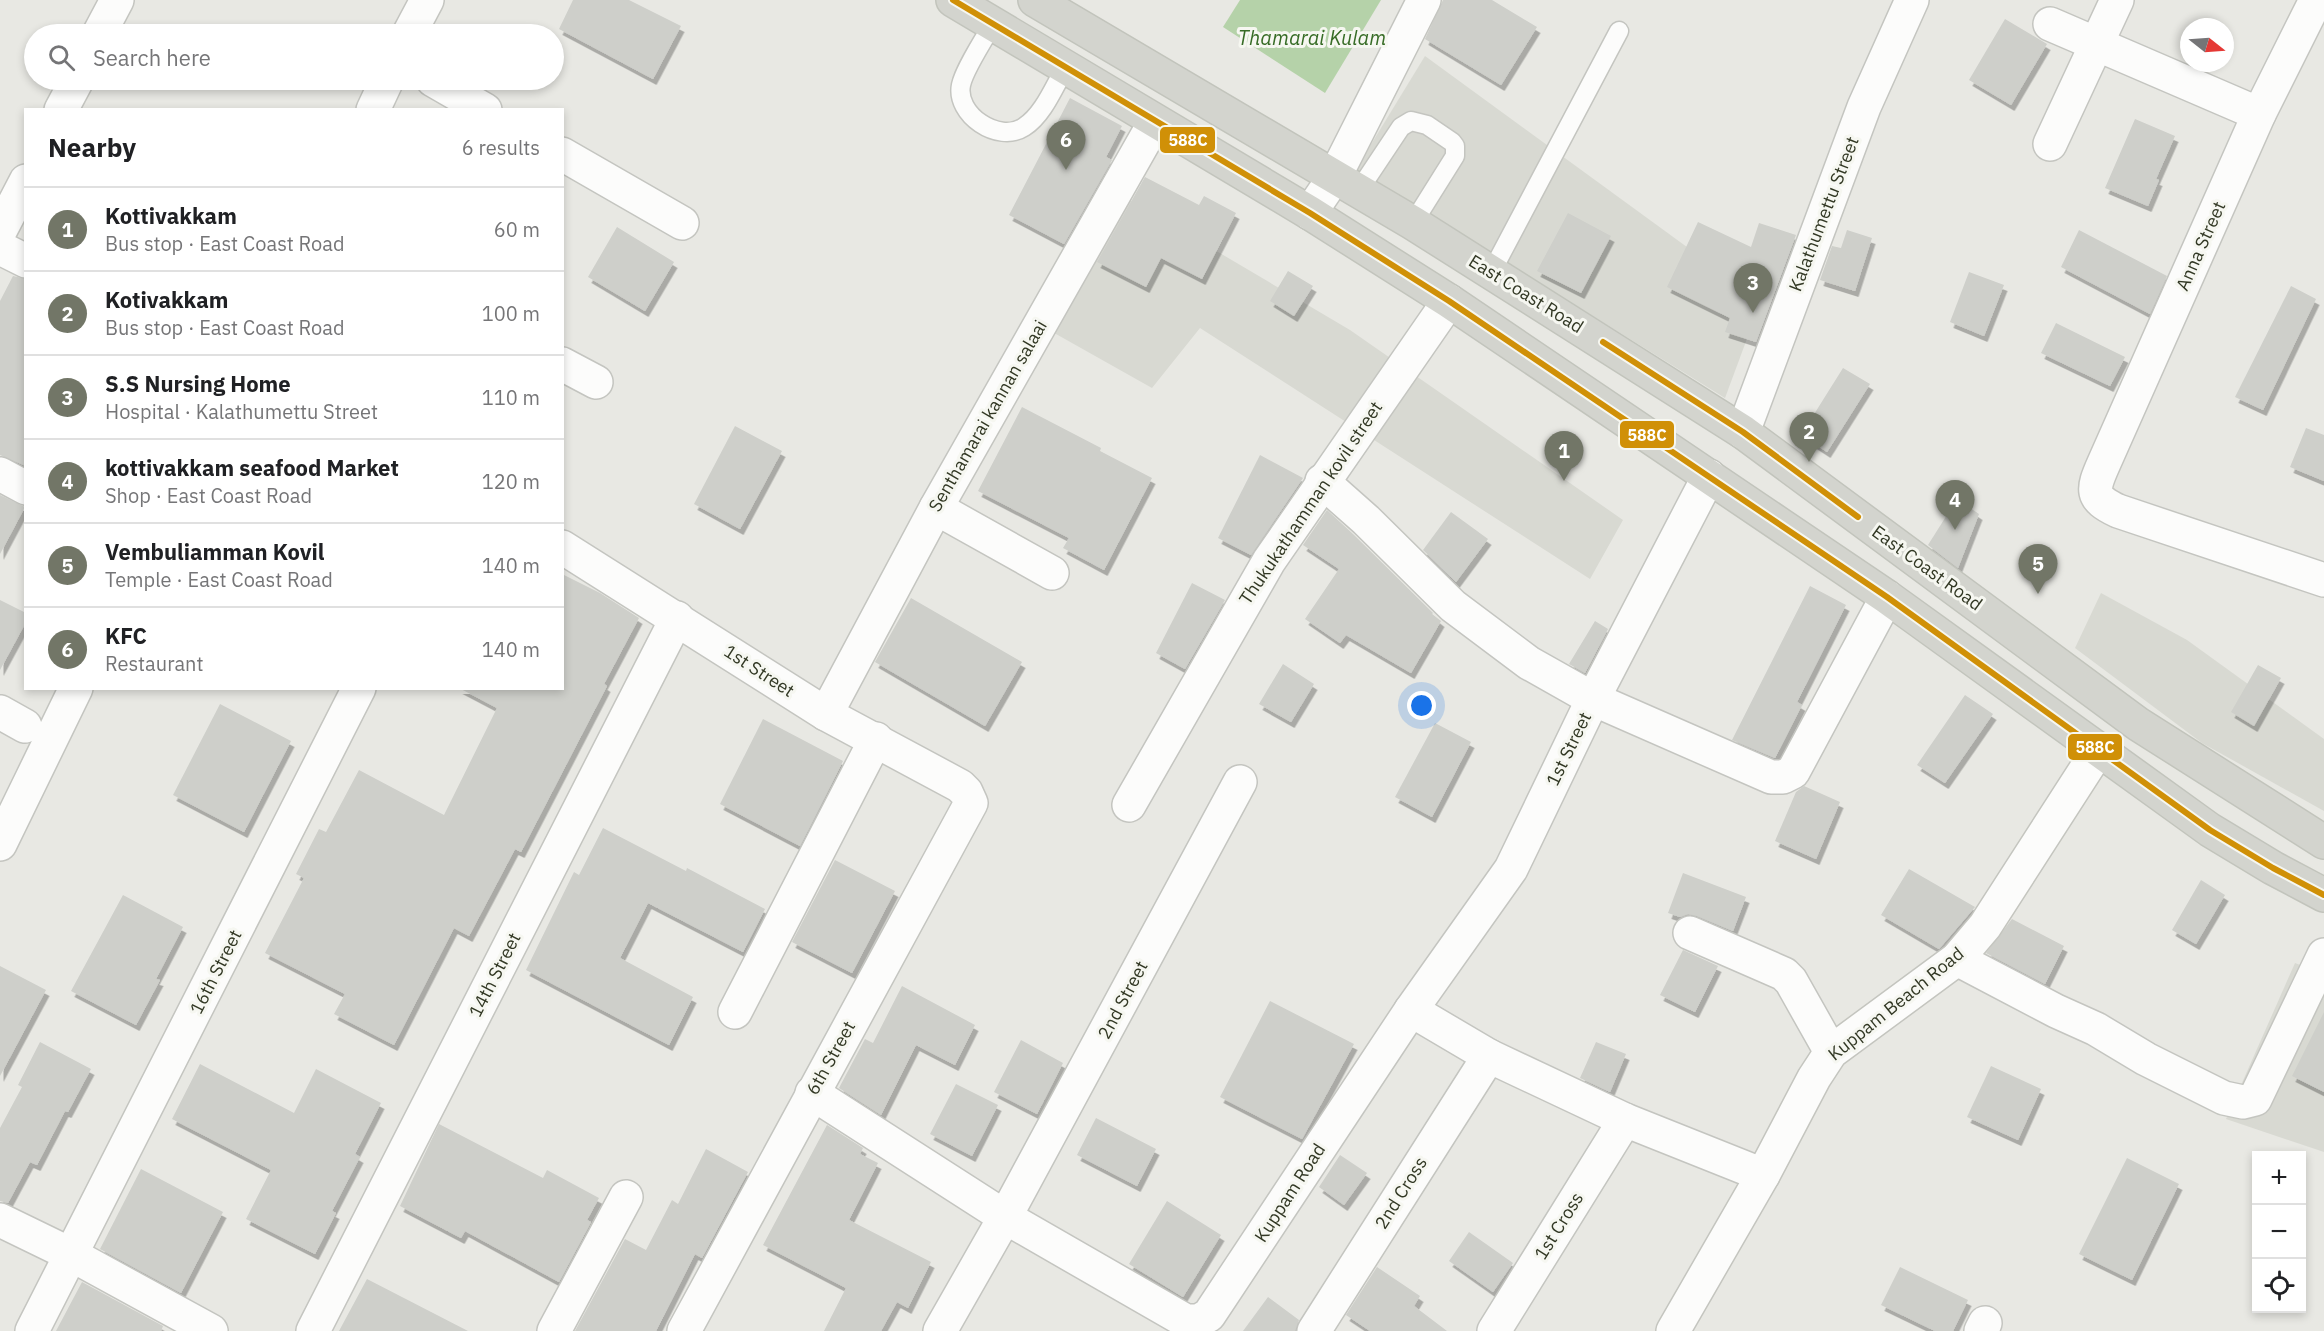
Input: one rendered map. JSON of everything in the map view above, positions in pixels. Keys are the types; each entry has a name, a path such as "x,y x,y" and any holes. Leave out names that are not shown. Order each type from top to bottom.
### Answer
{"main road":[{"path":"953,0 1310,213 1449,301 1887,597 2210,830 2273,868 2324,895"},
{"name":"East Coast Road","path":"1035,0 1492,271 1743,432 2138,724 2324,842"}],"street":[{"path":"104,24 117,0"},
{"path":"415,24 427,0"},
{"path":"1310,213 1347,183 1424,0"},
{"name":"Kalathumettu Street","path":"1743,432 1864,107 1912,0"},
{"path":"2050,144 2117,0"},
{"name":"Anna Street","path":"2316,0 2259,114 2096,481 2095,495 2101,504 2118,511 2322,574"},
{"path":"2050,24 2259,114"},
{"path":"63,108 72,90"},
{"path":"374,108 382,90"},
{"path":"450,90 482,108"},
{"name":"Senthamarai kannan salaai","path":"826,714 936,508 1155,122"},
{"path":"564,155 682,223"},
{"path":"0,231 24,185"},
{"path":"0,248 24,260"},
{"name":"Thukukathamman kovil street","path":"1129,805 1269,561 1322,481 1449,301"},
{"path":"564,365 596,382"},
{"path":"0,474 24,487"},
{"name":"1st Street","path":"1411,1010 1511,869 1593,699 1709,476"},
{"path":"1322,481 1366,520 1454,606 1529,663 1593,699 1771,777 1783,777 1793,772 1887,597"},
{"path":"936,508 1052,573"},
{"name":"1st Street","path":"564,548 826,714 960,786"},
{"name":"14th Street","path":"313,1331 677,618"},
{"path":"0,844 25,725 73,690"},
{"name":"16th Street","path":"33,1331 358,690"},
{"path":"735,1012 876,739"},
{"name":"Kuppam Beach Road","path":"1673,1331 1763,1175 1814,1078 1832,1052 1957,959 1985,926 2099,749"},
{"name":"2nd Street","path":"940,1331 1005,1217 1240,782"},
{"name":"6th Street","path":"684,1331 971,804 966,792 960,786"},
{"path":"1690,933 1784,974 1832,1052"},
{"path":"1957,959 2056,1011 2096,1029 2146,1059 2224,1098 2243,1102 2255,1099 2324,955"},
{"path":"1411,1010 1489,1056 1624,1120 1763,1175"},
{"name":"Kuppam Road","path":"812,1093 1005,1217 1155,1320 1199,1321 1209,1315 1411,1010"},
{"name":"2nd Cross","path":"1314,1331 1489,1056"},
{"name":"1st Cross","path":"1494,1331 1624,1120"},
{"path":"554,1331 626,1197"},
{"path":"0,1220 72,1255 211,1331"}],"lane":[{"path":"993,24 961,82 960,96 964,108 973,118 989,128 1006,132 1021,129 1034,119 1065,68"},
{"path":"1492,271 1619,31"},
{"path":"1347,183 1401,127 1411,121 1427,125 1452,142 1455,146 1455,156 1413,223"}],"shaded area":[{"path":"1425,56 1761,301 1725,398 1356,169"},
{"path":"1115,191 1350,330 1623,520 1590,579 1200,328 1152,388 1040,325"},
{"path":"2101,593 2187,640 2324,739 2324,811 2202,743 2075,648"},
{"path":"2295,963 2324,974 2324,1152 2226,1119"}],"water":[{"name":"Thamarai Kulam","path":"1240,0 1381,0 1325,93 1223,27"}],"building":[{"path":"573,0 629,0 681,26 653,79 564,32 564,24 561,24"},
{"path":"1443,0 1492,0 1537,27 1501,85 1425,39"},
{"path":"2005,19 2047,44 2011,105 1969,80"},
{"path":"1070,98 1122,126 1106,157 1112,160 1064,244 1009,215"},
{"path":"2135,119 2175,136 2156,179 2159,180 2148,206 2105,188"},
{"path":"1145,177 1199,205 1204,196 1236,213 1202,279 1161,258 1146,287 1097,262"},
{"path":"1568,213 1611,236 1581,293 1537,271"},
{"path":"1698,222 1751,247 1759,223 1796,235 1756,342 1725,332 1730,318 1667,287"},
{"path":"617,227 674,262 645,311 588,277"},
{"path":"1847,230 1872,238 1855,291 1820,280 1832,246 1841,248"},
{"path":"2079,230 2167,276 2150,314 2061,267"},
{"path":"1288,271 1313,286 1294,316 1270,301"},
{"path":"1969,272 2004,285 1984,336 1950,322"},
{"path":"13,276 24,279 24,465 0,455 0,301"},
{"path":"2291,286 2316,299 2263,410 2235,397"},
{"path":"2056,323 2125,357 2110,386 2041,353"},
{"path":"1843,368 1870,384 1827,452 1801,435"},
{"path":"1022,407 1101,448 1100,451 1152,478 1104,570 1063,548 1069,538 978,491"},
{"path":"735,426 782,451 740,529 694,504"},
{"path":"2306,428 2324,435 2324,481 2290,467"},
{"path":"1260,455 1303,478 1251,555 1218,538"},
{"path":"0,495 24,507 24,509 0,554"},
{"path":"1957,499 1979,514 1958,568 1928,545"},
{"path":"1327,510 1441,621 1411,673 1346,635 1340,643 1305,619 1339,569 1303,545"},
{"path":"1451,512 1488,539 1456,582 1423,550"},
{"path":"564,575 600,593 639,618 604,684 607,686 521,852 515,849 469,936 454,928 394,1045 334,1014 345,994 265,953 304,878 296,874 319,829 326,832 359,770 444,815 497,708 463,690 564,690"},
{"path":"1192,583 1225,600 1185,669 1156,653"},
{"path":"1810,586 1846,605 1797,702 1802,705 1775,758 1732,740"},
{"path":"911,598 1022,662 985,726 875,662"},
{"path":"0,600 24,612 24,626 0,670"},
{"path":"1595,621 1608,629 1585,673 1569,664"},
{"path":"1283,664 1314,684 1291,722 1259,704"},
{"path":"2258,665 2281,678 2254,726 2231,712"},
{"path":"1965,695 1993,714 1945,783 1917,765"},
{"path":"220,704 291,741 244,832 173,795"},
{"path":"763,719 843,761 800,846 720,804"},
{"path":"1435,723 1471,742 1432,817 1395,797"},
{"path":"1804,786 1840,802 1816,859 1775,841 1796,792"},
{"path":"603,828 765,909 743,952 648,903 620,958 693,997 669,1045 526,970 574,872 579,875"},
{"path":"835,860 895,891 852,973 792,942"},
{"path":"1909,869 1975,907 1939,949 1881,915"},
{"path":"1683,873 1746,897 1733,931 1697,916 1688,914 1680,917 1668,913"},
{"path":"2201,880 2225,895 2196,944 2172,930"},
{"path":"123,895 183,927 156,979 160,980 136,1025 71,991"},
{"path":"2012,919 2064,946 2045,984 1986,953"},
{"path":"1683,950 1718,966 1695,1012 1660,995"},
{"path":"0,966 46,990 0,1076"},
{"path":"902,986 975,1025 955,1065 916,1045 881,1115 839,1088 865,1039 873,1043"},
{"path":"1270,1001 1354,1044 1302,1139 1220,1097"},
{"path":"2324,1012 2324,1092 2292,1076"},
{"path":"1021,1040 1063,1063 1037,1114 994,1092"},
{"path":"40,1042 91,1069 68,1112 65,1111 37,1165 30,1162 8,1203 0,1201 0,1128 22,1087 18,1085"},
{"path":"1596,1042 1626,1054 1610,1092 1580,1078"},
{"path":"200,1064 294,1113 316,1069 381,1103 355,1154 360,1157 332,1211 336,1213 315,1254 246,1219 271,1170 172,1119"},
{"path":"1991,1066 2041,1089 2018,1140 1967,1117"},
{"path":"956,1084 998,1105 972,1156 930,1134"},
{"path":"1096,1118 1156,1149 1137,1186 1077,1155"},
{"path":"439,1124 543,1178 547,1170 599,1198 587,1220 591,1222 559,1282 465,1231 461,1238 400,1206"},
{"path":"827,1125 863,1148 860,1154 878,1163 849,1220 931,1262 908,1308 897,1302 881,1331 824,1331 846,1288 763,1245"},
{"path":"706,1149 748,1172 702,1258 695,1254 656,1331 575,1331 625,1239 646,1250 672,1200 678,1204"},
{"path":"1340,1155 1367,1173 1344,1205 1319,1187"},
{"path":"2127,1158 2179,1184 2132,1280 2079,1254"},
{"path":"141,1169 223,1212 181,1293 100,1249"},
{"path":"1167,1201 1221,1235 1183,1297 1129,1264"},
{"path":"1469,1232 1513,1263 1493,1292 1449,1261"},
{"path":"1377,1267 1420,1296 1414,1306 1447,1331 1370,1331 1346,1315"},
{"path":"1900,1267 1968,1300 1953,1331 1935,1331 1881,1305"},
{"path":"367,1279 468,1331 339,1331"},
{"path":"82,1282 163,1326 161,1331 56,1331"},
{"path":"1268,1297 1299,1320 1295,1331 1243,1331"}],"transit line":[{"name":"588C","path":"953,0 1310,213 1449,301 1887,597 2210,830 2273,868 2324,895"},
{"name":"588C","path":"1603,342 1743,432 1858,517"}],"place":[{"name":"KFC","path":"1066,170"},
{"name":"S.S Nursing Home","path":"1753,313"},
{"name":"Kotivakkam","path":"1809,462"},
{"name":"Kottivakkam","path":"1564,481"},
{"name":"kottivakkam seafood Market","path":"1955,530"},
{"name":"Vembuliamman Kovil","path":"2038,594"}]}
